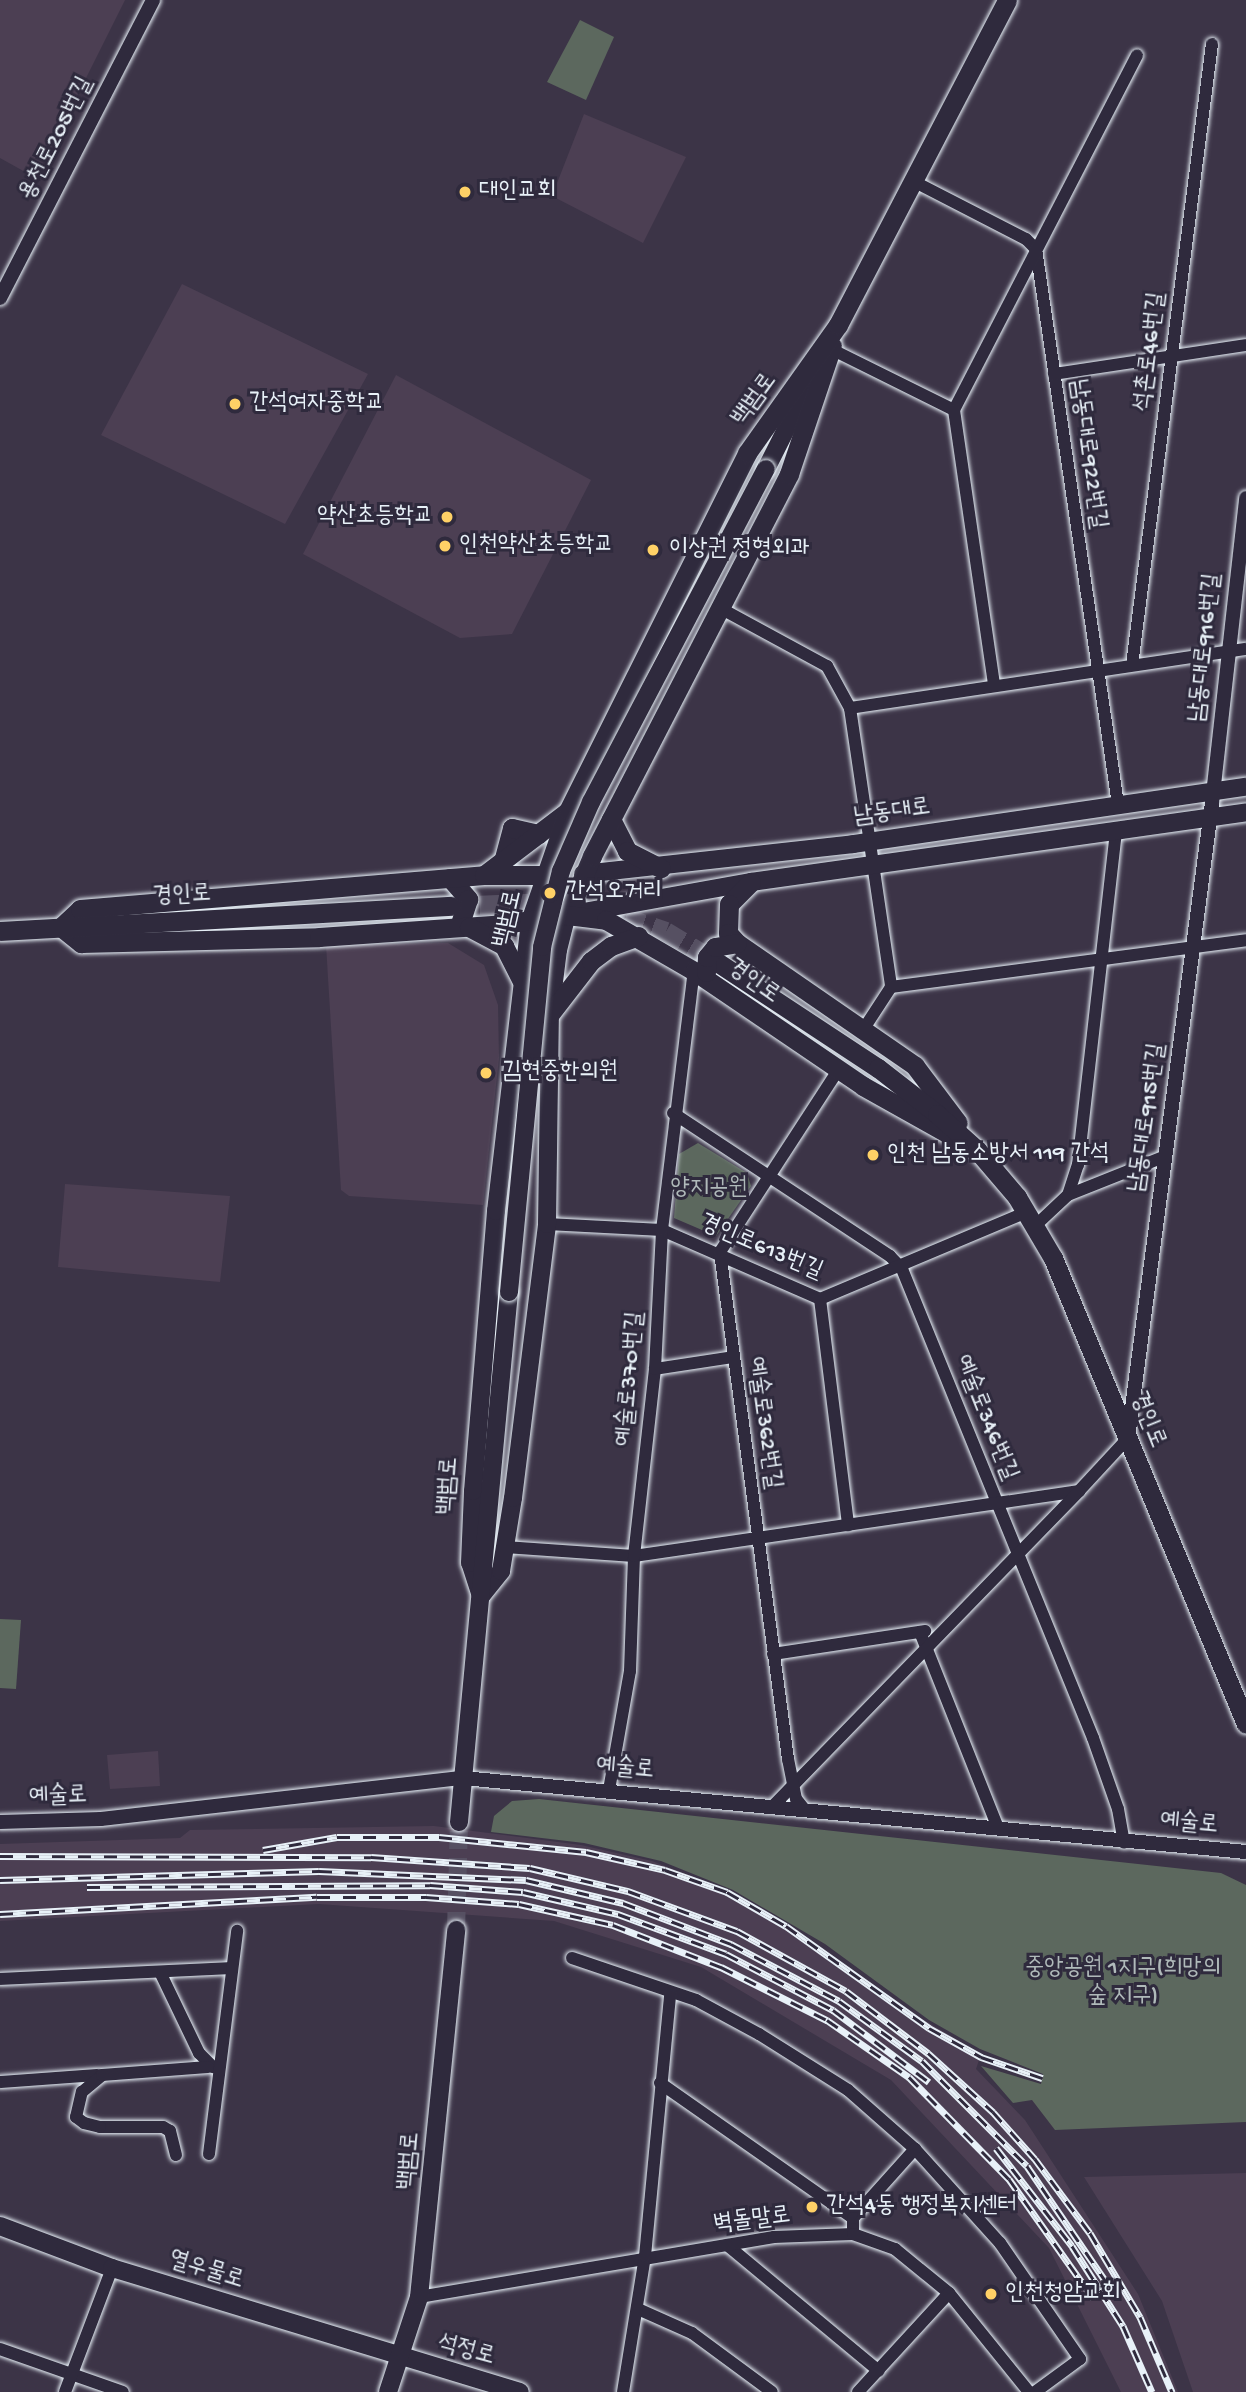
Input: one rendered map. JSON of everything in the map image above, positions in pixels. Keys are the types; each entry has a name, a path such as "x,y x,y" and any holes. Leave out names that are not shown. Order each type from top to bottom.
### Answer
{"main road":[{"name":"백범로","path":"459,1822 542,947 561,871 591,802 1007,0"},
{"name":"백범로","path":"481,1596 501,1571 547,1224 550,1014 567,915 583,874 611,818 789,474 838,325"},
{"name":"백범로","path":"481,1596 470,1563 470,1539 521,980 530,921 568,811 747,453 838,325"},
{"name":"남동대로","path":"61,927 80,909 484,875 583,874 661,868 871,841 1118,804 1212,804 1246,787"},
{"path":"567,915 751,882 1116,831 1212,804 1246,812"},
{"path":"484,875 568,811"},
{"path":"611,818 627,851 661,868"},
{"path":"450,878 468,899 463,927 504,946 521,980"},
{"path":"737,943 729,933 727,917 737,893 751,882"},
{"name":"경인로","path":"0,931 452,906"},
{"name":"경인로","path":"61,927 81,943 320,937 463,927 567,915 606,920 638,936 701,976 838,1070 977,1150"},
{"path":"550,1014 590,961 611,946 638,936"},
{"path":"701,976 707,957 726,942 737,943"},
{"name":"경인로","path":"737,943 915,1066 1031,1219 1128,1438 1246,1724"},
{"name":"경인로","path":"717,962 878,1068 977,1150"},
{"name":"백범로","path":"388,2392 419,2297 456,1930"},
{"name":"열우물로","path":"0,2226 112,2268 399,2358"},
{"name":"석정로","path":"399,2358 520,2392"}],"street":[{"name":"용천로205번길","path":"0,298 153,0"},
{"name":"석촌로46번길","path":"1132,665 1212,44"},
{"path":"994,684 954,410 1137,55"},
{"path":"913,181 1026,239 1035,249"},
{"name":"남동대로922번길","path":"1035,249 1118,804"},
{"path":"1054,374 1246,345"},
{"path":"831,349 954,410"},
{"name":"남동대로916번길","path":"1212,804 1246,498"},
{"path":"720,608 827,666 850,708 891,987 863,1030"},
{"path":"850,708 994,684 1246,649"},
{"name":"남동대로915번길","path":"1128,1438 1212,804"},
{"path":"1068,1195 1078,1165 1099,960 1116,831"},
{"path":"891,987 1246,940"},
{"name":"예술로370번길","path":"609,1790 630,1671 634,1556 655,1369 662,1230 673,1113 701,976"},
{"path":"720,1252 838,1070"},
{"path":"673,1113 898,1265"},
{"path":"1031,1219 1068,1195 1166,1156"},
{"name":"경인로613번길","path":"547,1224 662,1230 720,1252 820,1299 898,1265 1031,1219"},
{"name":"예술로362번길","path":"720,1252 773,1654 795,1779 796,1799 804,1810"},
{"name":"예술로346번길","path":"898,1265 1093,1738 1118,1809 1124,1842"},
{"path":"820,1299 848,1525"},
{"path":"655,1369 733,1357"},
{"path":"772,1807 795,1779 1128,1438"},
{"path":"505,1547 634,1556 757,1541 1079,1491"},
{"path":"773,1654 943,1629"},
{"path":"919,1632 998,1828"},
{"name":"예술로","path":"0,1822 100,1819 463,1778 1246,1852"},
{"path":"209,2154 214,2067 237,1931"},
{"path":"572,1958 670,1995 696,2000 848,2090 915,2149 1000,2243 1080,2359 1035,2392"},
{"path":"0,1979 232,1968"},
{"path":"160,1972 214,2067"},
{"path":"622,2392 639,2309 670,1995"},
{"path":"0,2082 214,2067"},
{"path":"102,2075 82,2092 76,2117 100,2127 163,2127 170,2131 176,2155"},
{"path":"660,2083 853,2218"},
{"path":"853,2234 853,2218 915,2149"},
{"name":"벽돌말로","path":"419,2297 645,2256 774,2237 853,2234 895,2249 949,2293 1028,2392"},
{"path":"727,2245 879,2371"},
{"path":"65,2392 112,2268"},
{"path":"858,2392 949,2293"},
{"path":"639,2309 692,2333 772,2392"},
{"path":"0,2349 122,2392"}],"shaded area":[{"path":"0,0 125,0 36,178 0,158"},
{"path":"584,114 686,157 643,243 552,196"},
{"name":"간석여자중학교","path":"182,284 368,374 285,524 101,435"},
{"name":"약산초등학교","path":"396,375 591,480 512,634 460,638 303,554"},
{"path":"448,943 484,965 498,1005 499,1058 483,1205 349,1196 341,1190 326,945"},
{"path":"65,1184 230,1196 220,1282 58,1267"},
{"path":"158,1751 160,1786 110,1789 107,1755"},
{"path":"434,1826 581,1845 652,1861 725,1889 793,1927 919,2017 981,2054 976,2069 1025,2120 1138,2294 1178,2392 1121,2392 1049,2248 891,2080 701,1967 554,1921 319,1904 0,1921 0,1844 180,1838 190,1830"},
{"path":"1246,2173 1246,2392 1193,2392 1162,2301 1084,2177"}],"green space":[{"path":"580,20 614,37 586,100 547,82"},
{"name":"양지공원","path":"698,1143 747,1173 751,1186 716,1236 674,1218 679,1154"},
{"path":"0,1619 21,1620 16,1689 0,1688"},
{"name":"중앙공원 1지구(희망의 숲 지구)","path":"539,1799 1221,1873 1246,1885 1246,2122 1055,2130 1032,2100 1013,2103 981,2066 1041,2084 1043,2074 980,2049 929,2020 825,1944 733,1890 661,1861 584,1843 491,1832 494,1816 512,1801"}],"tunnel":[{"path":"451,906 550,902"},
{"path":"598,908 666,931 717,962"},
{"path":"456,1930 459,1822"}],"railway":[{"path":"263,1850 337,1837 439,1837 586,1852 665,1870 727,1892 786,1926 929,2028 981,2057 1042,2078"},
{"path":"0,1856 371,1857 530,1868 628,1891 737,1931 846,1991 928,2053 993,2112 1035,2159 1090,2233 1140,2317 1172,2392"},
{"path":"0,1880 319,1871 526,1880 623,1903 731,1944 839,2001 922,2061 1027,2166 1111,2289"},
{"path":"87,1887 430,1885 523,1892 618,1914 726,1954 833,2010 929,2082"},
{"path":"0,1914 317,1897 426,1897 519,1904 613,1925 721,1967 827,2020 909,2077 1009,2179 1093,2298"},
{"path":"996,2148 1072,2246 1123,2326 1152,2392"}],"place":[{"name":"대인교회","path":"465,192"},
{"name":"간석여자중학교","path":"235,404"},
{"name":"약산초등학교","path":"447,517"},
{"name":"인천약산초등학교","path":"445,546"},
{"name":"이상권 정형외과","path":"653,550"},
{"name":"간석오거리","path":"550,893"},
{"name":"김현중한의원","path":"486,1073"},
{"name":"인천 남동소방서 119 간석","path":"873,1155"},
{"name":"간석4동 행정복지센터","path":"812,2207"},
{"name":"인천청암교회","path":"991,2294"}]}
